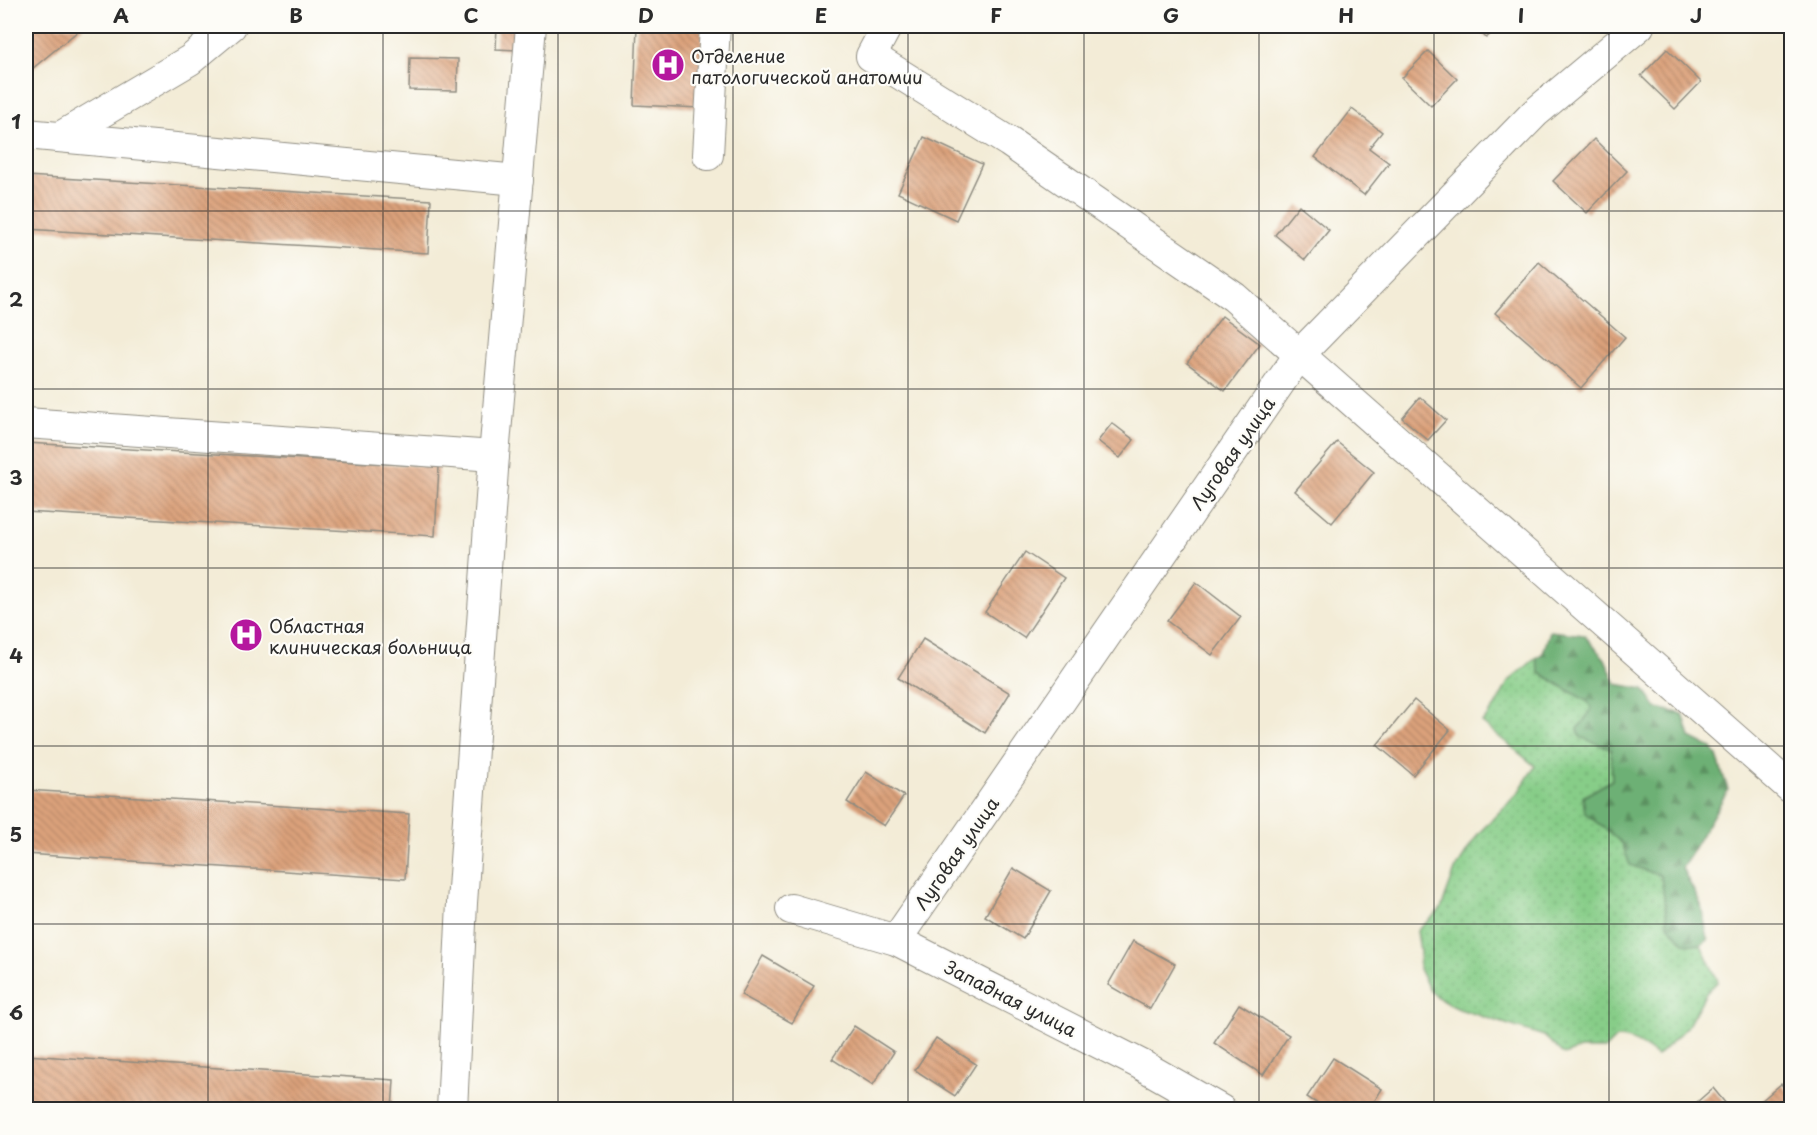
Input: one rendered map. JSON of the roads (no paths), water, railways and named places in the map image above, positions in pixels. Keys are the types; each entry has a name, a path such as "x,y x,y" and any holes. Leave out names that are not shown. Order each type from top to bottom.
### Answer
{"street":[{"path":"60,137 190,60 231,26"},
{"path":"452,1110 462,903 494,456 531,26"},
{"path":"708,155 715,26"},
{"path":"887,26 871,56 1009,142 1234,297 1791,789"},
{"name":"Луговая улица","path":"896,940 1299,355 1534,113 1639,26"},
{"path":"26,134 518,180"},
{"path":"26,423 494,456"},
{"name":"Западная улица","path":"791,909 896,940 1140,1064 1221,1110"}],"place":[{"name":"Отделение патологической анатомии","path":"668,65"},
{"name":"Областная клиническая больница","path":"246,635"}]}
